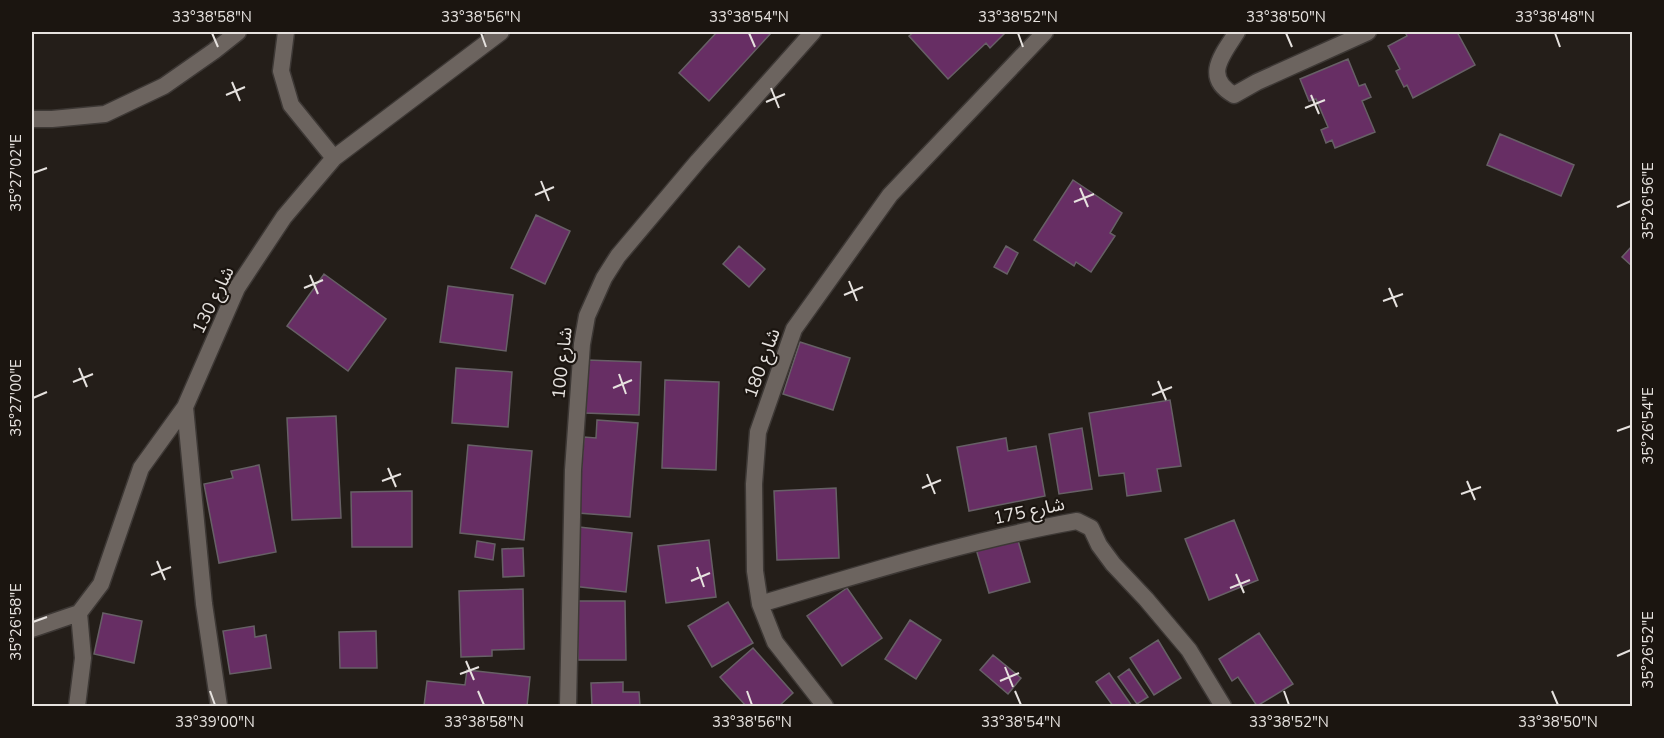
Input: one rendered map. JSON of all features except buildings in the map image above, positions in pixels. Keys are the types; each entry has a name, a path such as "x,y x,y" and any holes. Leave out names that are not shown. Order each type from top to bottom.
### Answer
{"street":[{"path":"32,119 105,114 164,86 238,32"},
{"path":"286,32 281,71 291,105 334,158"},
{"name":"شارع 130","path":"79,613 101,584 141,468 185,406 237,288 284,217 334,158 501,32"},
{"name":"شارع 100","path":"568,706 573,470 582,344 587,316 604,278 618,256 698,160 813,32"},
{"name":"شارع 180","path":"825,706 775,642 760,604 755,571 754,474 758,432 794,329 890,195 1045,32"},
{"path":"1238,32 1219,60 1216,71 1218,81 1226,91 1234,95 1257,82 1368,32"},
{"path":"185,406 204,604 219,706"},
{"name":"شارع 175","path":"760,604 913,559 1021,531 1077,521 1091,528 1113,564 1189,650 1223,706"},
{"path":"32,629 79,613 83,658 77,706"}]}
